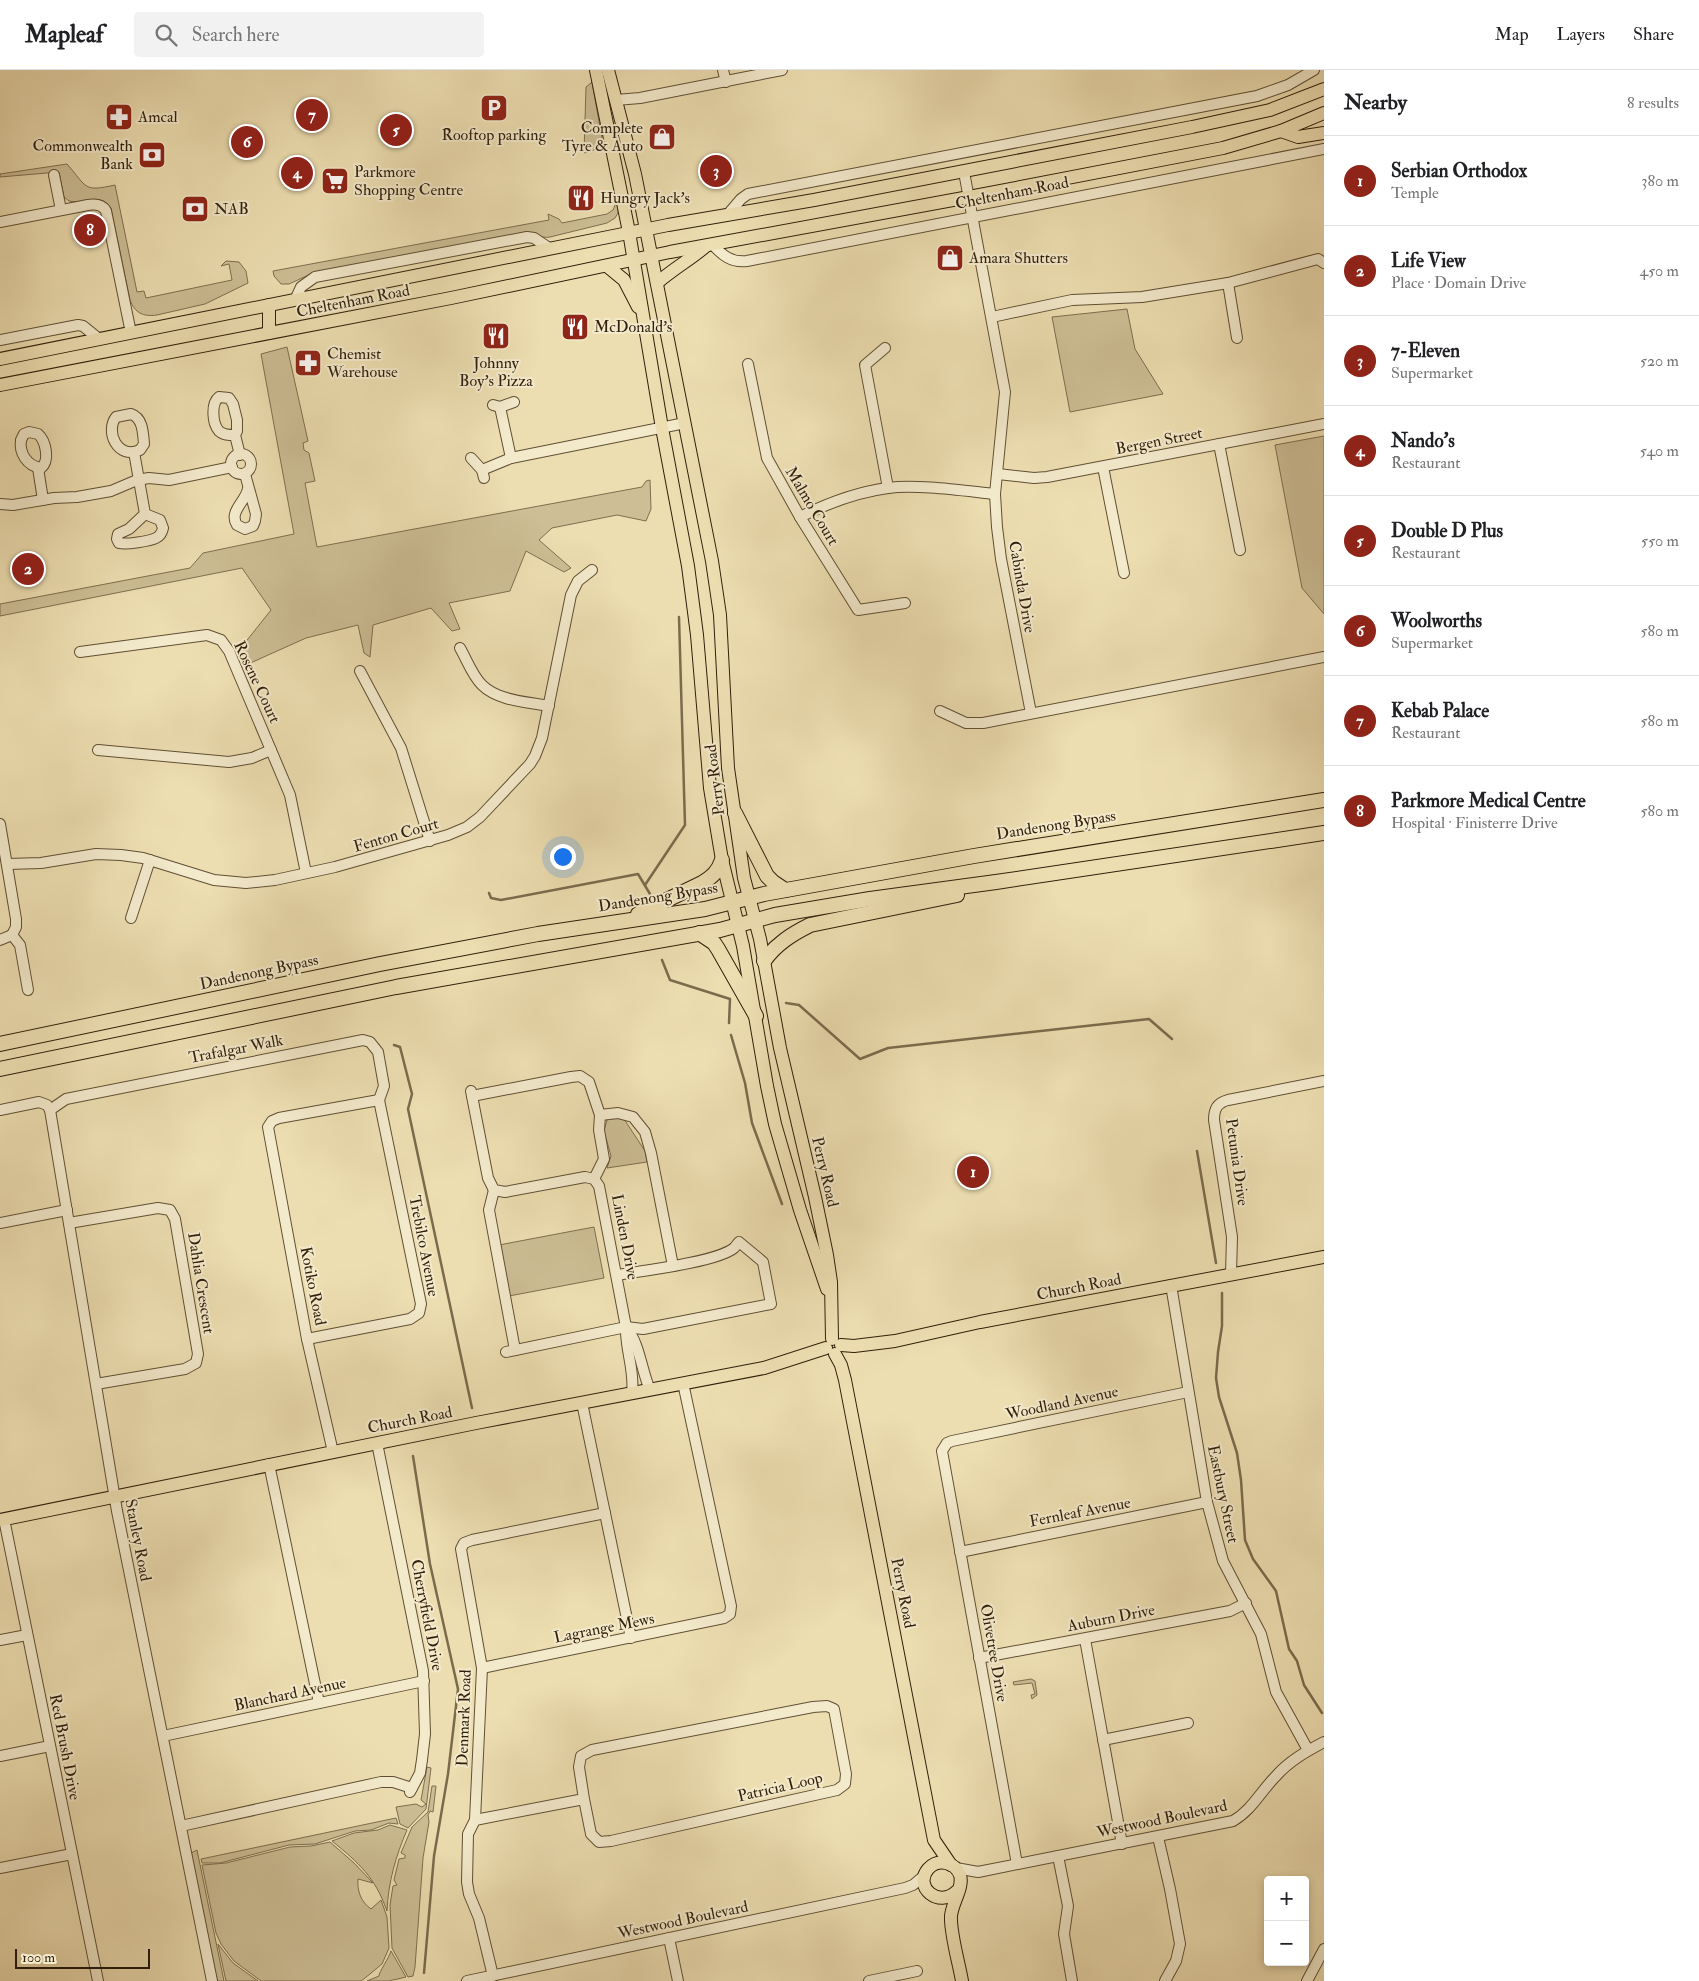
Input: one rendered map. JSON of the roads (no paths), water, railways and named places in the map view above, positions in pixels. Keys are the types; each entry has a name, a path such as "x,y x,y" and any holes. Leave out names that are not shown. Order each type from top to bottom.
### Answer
{"highway":[{"name":"Dandenong Bypass","path":"0,1044 399,960 538,934 705,909 785,890 974,856 1324,800"},
{"path":"735,813 767,876 785,890"},
{"path":"0,1069 322,1002 699,933 779,915 1324,833"},
{"path":"624,921 712,877 719,869 722,860"},
{"path":"764,961 774,947 794,933 810,925 947,899 996,882"},
{"path":"699,933 714,943 756,1016"}],"main road":[{"name":"Perry Road","path":"596,70 629,232 693,598 710,788 722,860 731,903 738,925 756,1016 766,1086 775,1124 800,1210 830,1298"},
{"name":"Perry Road","path":"608,70 631,155 647,229 712,561 720,615 728,768 744,878 764,961 789,1091 825,1246 830,1272 833,1347 841,1365 847,1390 934,1840 931,1859 925,1874"},
{"path":"1308,96 1324,83"},
{"name":"Cheltenham Road","path":"0,359 629,232 964,172 1254,114 1324,89"},
{"path":"602,103 617,104"},
{"name":"Cheltenham Road","path":"0,385 607,266 652,255 1223,148 1282,131 1324,113"},
{"path":"1282,131 1298,137 1324,133"},
{"path":"614,158 631,155"},
{"path":"657,283 710,244"},
{"path":"607,266 624,280 646,328"},
{"path":"264,306 269,333"},
{"name":"Church Road","path":"2,1519 269,1464 764,1368 833,1347 895,1341 1171,1285 1324,1257"},
{"name":"Perry Road","path":"934,1840 954,1866"},
{"path":"952,1927 939,1904 925,1885 925,1874 934,1864 946,1862 954,1866 961,1880 951,1916 962,1981"},
{"path":"930,1894 936,1898 947,1898 958,1888"}],"street":[{"path":"723,70 726,82"},
{"path":"617,104 782,70"},
{"path":"729,214 748,194 1250,98 1284,87 1314,70"},
{"name":"Cheltenham Road","path":"710,244 726,258 741,262 1324,149"},
{"name":"Cabinda Drive","path":"964,172 1005,392 995,494 1001,559 1031,713"},
{"path":"54,175 61,210"},
{"path":"0,222 93,204 104,208 131,333"},
{"name":"Cheltenham Road","path":"295,300 301,287 316,277 528,236 549,248"},
{"path":"992,317 1072,300 1142,297 1228,283 1318,259 1324,263"},
{"path":"1228,283 1237,338"},
{"path":"0,340 78,324 99,339"},
{"path":"885,348 865,365 888,488"},
{"name":"Malmo Court","path":"748,364 767,458 800,517 858,610 905,603"},
{"path":"511,458 497,406 514,402"},
{"path":"471,458 483,474 511,458 685,423"},
{"name":"Bergen Street","path":"998,474 1034,478 1047,477 1324,424"},
{"path":"235,435 240,455"},
{"path":"1219,444 1240,550"},
{"path":"134,452 145,514"},
{"path":"240,455 247,456 251,462 250,468 245,474 236,473 232,467 233,459 240,455"},
{"path":"1,503 13,505 77,497 112,491 139,479 169,480 232,467"},
{"path":"1103,467 1124,573"},
{"path":"38,468 43,500"},
{"path":"245,474 248,488"},
{"path":"800,517 836,500 888,488 914,487 995,494"},
{"path":"145,514 160,520 162,530 160,535 155,539 123,544 118,541 117,536 119,533 131,528 145,514"},
{"path":"131,528 137,542"},
{"name":"Fenton Court","path":"8,869 96,854 121,855 150,860 199,876 231,882 261,882 362,861 458,832 474,822 530,764 540,747 571,595 578,582 592,570"},
{"name":"Rosene Court","path":"80,652 202,635 215,637 225,644 290,796 306,873"},
{"path":"460,648 478,680 489,690 504,697 549,706"},
{"path":"940,711 959,720 974,724 1324,657"},
{"path":"360,671 401,748 430,841"},
{"path":"98,750 229,762 252,758 271,750"},
{"path":"0,824 17,924 12,935 0,940"},
{"path":"131,918 150,860"},
{"path":"12,935 20,945 28,990"},
{"name":"Trafalgar Walk","path":"47,1107 66,1099 363,1040 374,1045 378,1052 384,1086 379,1100"},
{"path":"594,1179 604,1159 599,1130 600,1115 589,1082 580,1076 471,1094 488,1178 494,1190 489,1210 510,1351 626,1327 643,1329 771,1304 763,1262 738,1242 734,1248 715,1256 673,1266 617,1275"},
{"name":"Petunia Drive","path":"1231,1274 1232,1237 1214,1120 1215,1108 1228,1100 1324,1082"},
{"name":"Kotiko Road","path":"333,1452 307,1338 269,1132 270,1124 279,1118 379,1100"},
{"name":"Trebilco Avenue","path":"307,1338 410,1319 419,1313 421,1304 379,1100"},
{"path":"0,1110 39,1102 47,1107"},
{"name":"Stanley Road","path":"47,1107 67,1210 114,1497 212,1981"},
{"path":"600,1115 618,1113 633,1117 646,1132 652,1153 673,1266"},
{"name":"Linden Drive","path":"494,1190 505,1192 580,1177 594,1179 600,1191 617,1275 634,1381 632,1393"},
{"name":"Dahlia Crescent","path":"69,1223 158,1208 170,1210 175,1218 198,1354 196,1363 185,1369 96,1384"},
{"path":"0,1223 67,1210"},
{"name":"Eastbury Street","path":"1171,1285 1206,1502 1223,1561 1261,1634 1276,1692 1308,1750"},
{"name":"Linden Drive","path":"626,1327 634,1337 644,1376 650,1390"},
{"name":"Lagrange Mews","path":"482,1668 724,1618 730,1614 730,1606 683,1383"},
{"name":"Woodland Avenue","path":"943,1447 952,1441 1188,1392"},
{"path":"582,1403 631,1638"},
{"name":"Cherryfield Drive","path":"181,1826 381,1782 393,1782 411,1790 420,1773 424,1734 422,1662 377,1443"},
{"name":"Olivetree Drive","path":"943,1447 942,1456 1017,1864"},
{"path":"269,1464 319,1703"},
{"name":"Fernleaf Avenue","path":"960,1552 1206,1502"},
{"name":"Denmark Road","path":"493,1976 479,1918 469,1894 467,1882 468,1834 475,1820 482,1668 460,1549 464,1543 472,1540 606,1513"},
{"name":"Red Brush Drive","path":"2,1519 98,1981"},
{"name":"Auburn Drive","path":"979,1658 1230,1611 1246,1603"},
{"path":"0,1640 27,1635"},
{"path":"1085,1639 1122,1844"},
{"name":"Blanchard Avenue","path":"163,1736 424,1681"},
{"name":"Patricia Loop","path":"827,1706 834,1709 846,1774 845,1784 837,1790 611,1841 599,1842 591,1834 584,1799 579,1767 581,1756 592,1750 813,1707 827,1706"},
{"path":"1103,1740 1188,1722"},
{"name":"Westwood Boulevard","path":"954,1866 978,1872 1224,1824 1238,1818 1249,1809 1276,1776 1308,1750 1324,1742"},
{"path":"0,1756 50,1746"},
{"path":"475,1820 584,1799"},
{"path":"1158,1837 1180,1944 1176,1961 1166,1981"},
{"path":"0,1868 72,1854"},
{"path":"1058,1856 1068,1906 1064,1934 1072,1981"},
{"name":"Westwood Boulevard","path":"958,1888 978,1872"},
{"name":"Westwood Boulevard","path":"467,1981 905,1888 913,1885 925,1874"},
{"name":"Westwood Boulevard","path":"905,1888 920,1889 930,1894"},
{"path":"669,1938 678,1981"},
{"path":"1307,1981 1324,1949"},
{"path":"869,1981 917,1972"}],"waterway":[{"path":"645,885 685,825 679,617"},
{"path":"489,893 491,898 501,900 638,874 650,894"},
{"path":"662,960 670,980 730,999 729,1023"},
{"path":"786,1003 799,1005 860,1059 888,1048 1149,1019 1172,1039"},
{"path":"731,1035 745,1083 752,1123 782,1204"},
{"path":"394,1045 400,1047 412,1094 408,1109 472,1408"},
{"path":"1197,1151 1216,1263"},
{"path":"1222,1293 1222,1326 1216,1378 1219,1397 1237,1453 1241,1480 1245,1540 1253,1559 1276,1591 1289,1649 1297,1661 1304,1685 1322,1713"},
{"path":"413,1456 430,1564 458,1689 448,1774 434,1856 424,1973"}],"place":[{"name":"Rooftop parking","path":"494,108"},
{"name":"Kebab Palace","path":"312,115"},
{"name":"Amcal","path":"119,117"},
{"name":"Double D Plus","path":"396,130"},
{"name":"Complete Tyre & Auto","path":"662,137"},
{"name":"Woolworths","path":"247,142"},
{"name":"Commonwealth Bank","path":"152,155"},
{"name":"7-Eleven","path":"716,171"},
{"name":"Nando's","path":"297,173"},
{"name":"Parkmore Shopping Centre","path":"335,181"},
{"name":"Hungry Jack's","path":"581,198"},
{"name":"NAB","path":"195,209"},
{"name":"Parkmore Medical Centre","path":"90,230"},
{"name":"Amara Shutters","path":"950,258"},
{"name":"McDonald's","path":"575,327"},
{"name":"Johnny Boy's Pizza","path":"496,336"},
{"name":"Chemist Warehouse","path":"308,363"},
{"name":"Life View","path":"28,569"},
{"name":"Serbian Orthodox","path":"973,1172"}]}
